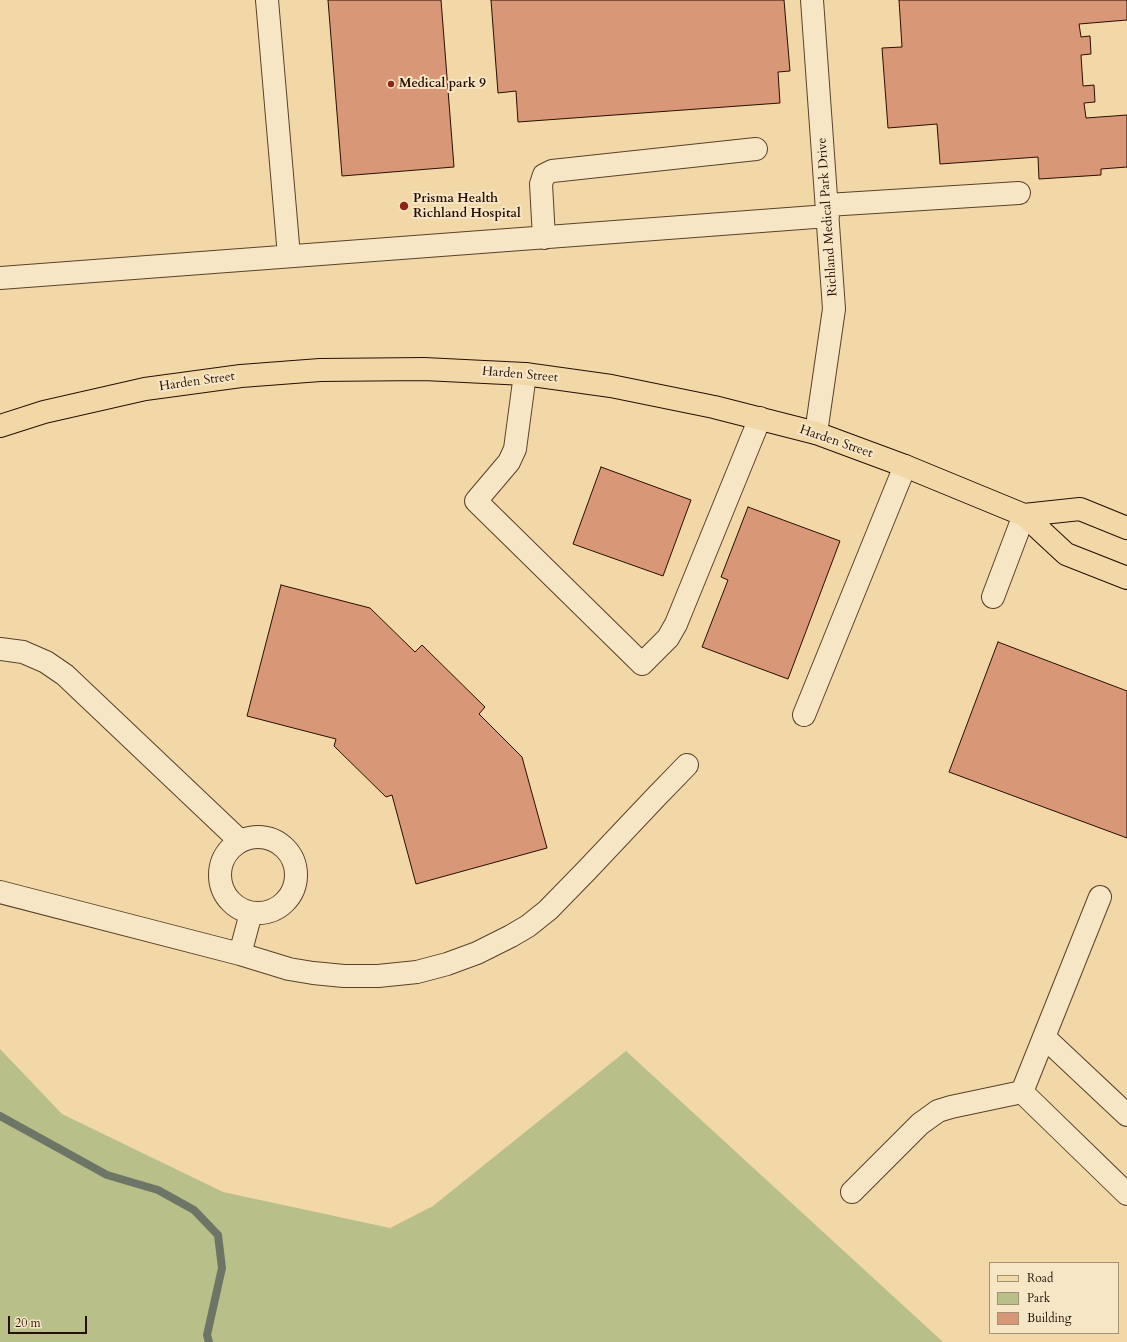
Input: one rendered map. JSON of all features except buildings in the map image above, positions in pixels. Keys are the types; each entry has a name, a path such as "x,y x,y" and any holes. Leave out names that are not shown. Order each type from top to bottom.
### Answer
{"main road":[{"name":"Harden Street","path":"0,426 44,412 145,390 241,376 320,370 424,369 525,374 611,386 714,407 816,433 905,466 1024,515 1066,554 1127,578"},
{"name":"Harden Street","path":"1024,515 1080,509 1127,528"}],"street":[{"path":"267,0 289,256"},
{"name":"Richland Medical Park Drive","path":"812,0 834,309 816,433"},
{"path":"544,238 541,184 544,175 552,171 756,149"},
{"path":"0,278 544,238 1019,193"},
{"path":"525,374 515,449 509,462 476,501 642,664 668,638 676,624 760,418"},
{"path":"804,715 905,466"},
{"path":"993,597 1024,515"},
{"path":"0,649 23,652 46,662 65,675 240,841"},
{"path":"0,892 240,954 289,969 344,976 378,976 417,972 447,964 477,953 528,926 548,910 687,766"},
{"path":"253,837 266,838 279,842 288,851 295,863 297,876 294,888 287,900 277,908 265,912 252,913 240,909 231,902 224,892 220,881 220,869 224,857 231,848 240,841 253,837"},
{"path":"1022,1092 1100,897"},
{"path":"240,954 252,913"},
{"path":"1044,1037 1127,1115"},
{"path":"852,1192 920,1124 938,1111 1022,1092"},
{"path":"1022,1092 1127,1194"}],"green space":[{"path":"0,1049 62,1114 223,1192 390,1228 433,1206 626,1051 943,1342 0,1342"}],"waterway":[{"path":"0,1116 107,1175 158,1190 194,1210 218,1235 222,1268 207,1335 209,1342"}],"place":[{"name":"Medical park 9","path":"391,84"},
{"name":"Prisma Health Richland Hospital","path":"404,206"}]}
